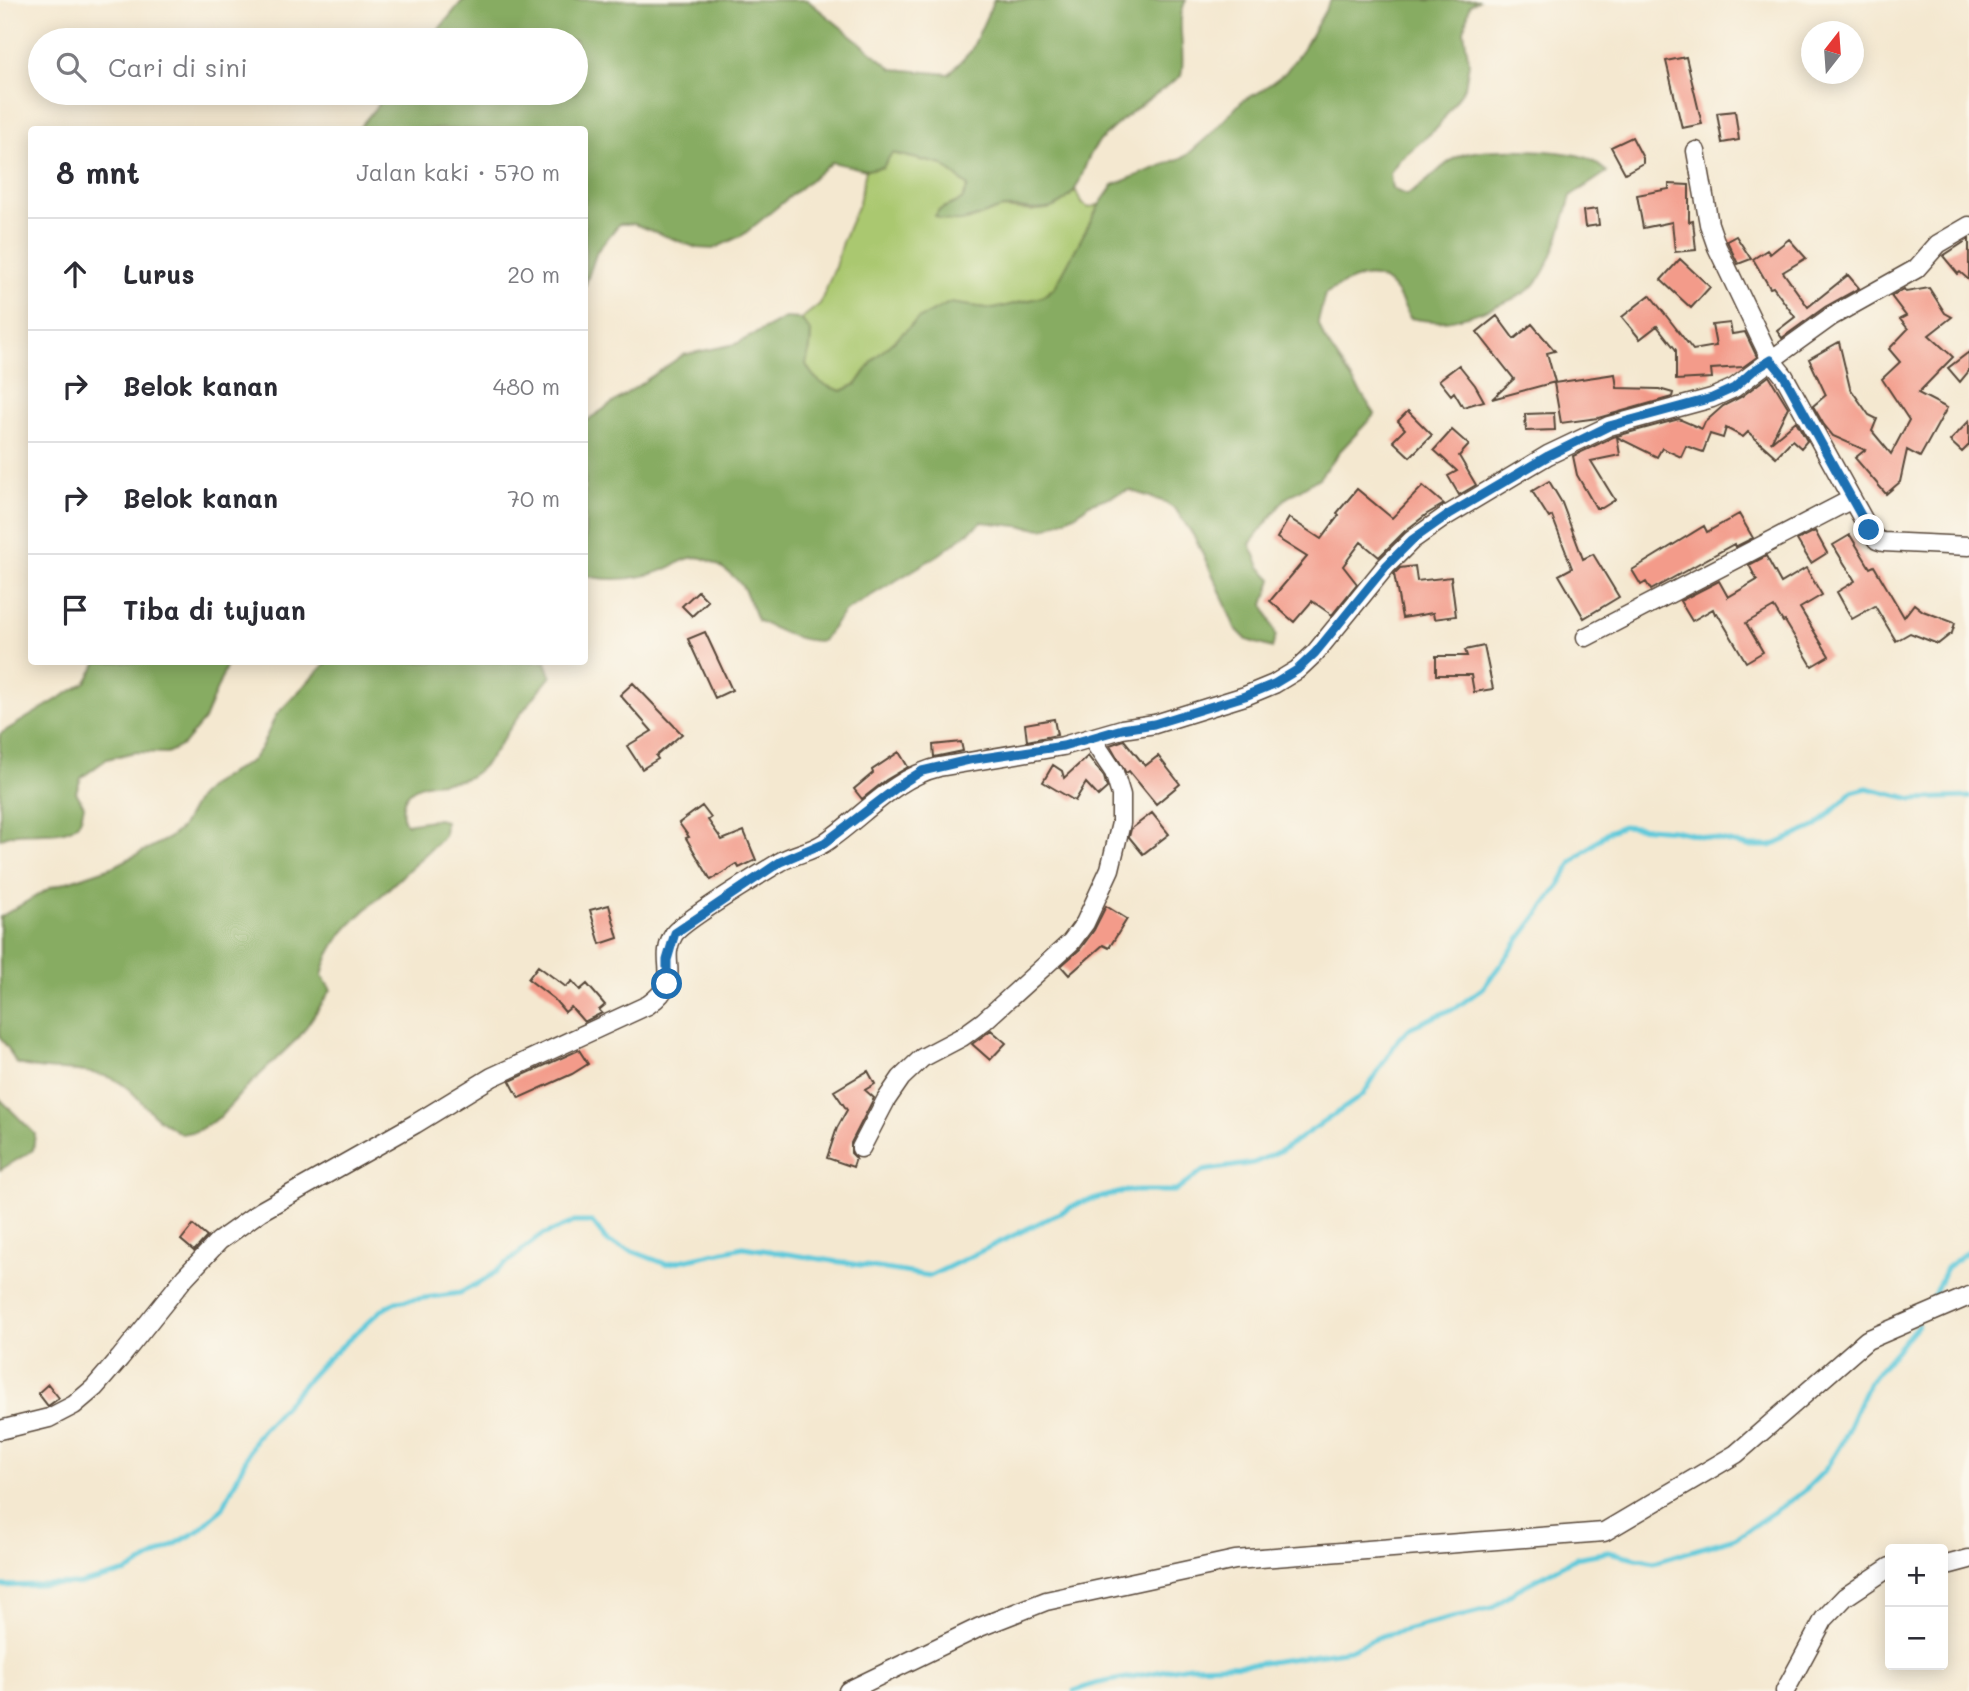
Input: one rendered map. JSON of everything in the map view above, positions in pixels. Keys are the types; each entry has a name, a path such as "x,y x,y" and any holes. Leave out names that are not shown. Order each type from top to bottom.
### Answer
{"street":[{"path":"1696,151 1709,224 1717,247 1771,360 1784,376 1869,530 1877,540 1883,542 1969,546"},
{"path":"0,1430 50,1418 74,1405 120,1358 171,1293 219,1241 261,1210 415,1124 492,1077 648,1005 663,994 667,984 667,960 675,933 780,862 824,843 922,771 1063,746 1122,729 1180,718 1274,684 1297,670 1315,653 1386,566 1412,540 1446,516 1548,456 1597,432 1632,419 1712,398 1734,388 1753,371 1832,316 1916,269 1938,244 1969,226"},
{"path":"1586,637 1852,499"},
{"path":"861,1149 886,1100 901,1078 922,1058 962,1037 984,1021 1071,943 1085,923 1110,869 1121,823 1121,795 1114,772 1092,739"},
{"path":"848,1691 980,1627 1046,1601 1235,1560 1604,1532 1736,1454 1867,1340 1969,1296"},
{"path":"1948,1565 1969,1559"},
{"path":"1785,1691 1824,1619 1845,1597 1885,1570"}],"green space":[{"path":"463,0 807,0 893,69 949,74 971,51 994,0 1186,0 1181,18 1181,76 1128,115 1098,143 1072,193 1054,207 1039,210 1003,208 966,220 951,221 935,216 939,210 962,200 968,186 943,165 892,153 883,167 866,170 832,162 743,235 713,249 697,248 634,224 619,224 597,251 588,277 588,126 360,126 378,105 588,105 588,28 440,28"},
{"path":"1331,0 1478,0 1470,5 1464,31 1469,63 1465,87 1438,127 1399,160 1390,173 1392,189 1406,195 1459,156 1486,151 1562,153 1591,160 1607,172 1571,196 1549,262 1537,282 1521,295 1508,301 1464,317 1435,321 1410,318 1394,289 1378,278 1360,278 1325,294 1318,322 1324,338 1375,414 1319,478 1285,499 1250,544 1260,567 1272,579 1264,605 1276,635 1272,648 1247,640 1235,628 1195,538 1176,510 1162,501 1129,490 1089,504 1077,514 1044,529 982,522 940,554 844,612 822,641 796,637 757,620 739,582 721,567 701,558 687,559 655,573 638,577 610,579 588,576 588,420 683,355 736,344 785,318 801,319 811,332 806,364 812,375 825,385 842,391 857,384 875,358 918,319 949,303 994,309 1042,297 1055,287 1113,185 1186,156 1243,100 1258,93 1285,73 1305,46"},
{"path":"891,153 943,165 968,186 963,200 939,210 968,221 1000,208 1032,211 1053,207 1076,191 1081,203 1089,208 1100,204 1064,273 1055,287 1042,297 994,309 949,303 875,358 857,384 842,391 820,382 805,364 811,332 801,319 820,304 859,202 866,170 883,167"},
{"path":"96,665 227,665 204,720 183,745 167,753 135,752 107,759 81,778 76,792 84,806 80,820 72,828 53,833 9,835 0,839 0,734 86,682"},
{"path":"324,665 547,665 551,676 476,773 462,780 421,785 408,794 402,809 406,824 438,819 445,821 444,836 365,910 338,940 322,976 331,990 300,1036 220,1117 197,1131 181,1134 157,1118 130,1090 113,1079 16,1063 0,1038 0,917 52,887 115,866 169,838 181,828 197,799 209,786 252,760 262,746 276,715"},
{"path":"0,1099 35,1134 33,1150 0,1170"}],"building":[{"path":"1686,57 1702,124 1682,128 1666,61"},
{"path":"1735,111 1739,140 1722,143 1717,113"},
{"path":"1632,137 1643,163 1625,173 1611,147"},
{"path":"1669,184 1689,185 1689,222 1693,221 1696,250 1675,252 1672,222 1643,228 1637,195 1669,189"},
{"path":"1597,209 1599,225 1585,227 1583,211"},
{"path":"1736,236 1751,259 1738,264 1727,241"},
{"path":"1789,239 1806,258 1783,272 1808,307 1848,275 1859,288 1825,307 1782,338 1777,331 1795,317 1773,287 1770,288 1753,259 1767,250 1770,254"},
{"path":"1969,239 1969,280 1960,272 1958,274 1943,256"},
{"path":"1680,259 1710,287 1691,308 1661,280"},
{"path":"1929,288 1945,313 1952,317 1929,335 1953,357 1918,393 1947,408 1920,457 1907,450 1900,482 1886,494 1855,458 1865,450 1833,436 1813,406 1826,395 1809,359 1839,342 1850,388 1869,415 1877,419 1872,431 1891,454 1909,420 1882,379 1900,362 1889,349 1908,329 1900,319 1906,316 1891,296 1904,289 1906,292"},
{"path":"1650,295 1693,350 1716,346 1712,325 1730,323 1732,334 1745,332 1757,357 1743,367 1711,369 1712,378 1676,380 1676,350 1657,326 1640,339 1622,317"},
{"path":"1497,316 1514,339 1532,324 1555,351 1547,353 1555,382 1492,399 1514,379 1477,332"},
{"path":"1969,352 1969,371 1960,382 1948,368"},
{"path":"1459,365 1484,401 1463,407 1454,392 1451,395 1439,380"},
{"path":"1615,374 1617,388 1659,389 1673,393 1672,397 1598,418 1561,423 1554,383"},
{"path":"1769,376 1788,407 1771,442 1796,421 1807,441 1801,448 1792,440 1776,457 1748,432 1743,437 1726,428 1723,438 1710,434 1703,452 1686,446 1681,457 1662,448 1657,457 1617,437 1620,455 1591,461 1615,500 1602,508 1596,508 1577,475 1573,456 1613,437 1679,419 1702,429 1705,422 1723,406 1741,397"},
{"path":"1408,411 1432,435 1410,457 1393,441 1405,429 1398,421"},
{"path":"1554,413 1555,430 1526,431 1525,414"},
{"path":"1969,421 1969,445 1962,452 1950,441"},
{"path":"1452,430 1469,445 1459,456 1476,485 1459,495 1448,476 1457,471 1434,450"},
{"path":"1549,481 1562,503 1583,559 1593,554 1619,597 1584,618 1559,575 1572,568 1552,516 1549,518 1532,491"},
{"path":"1423,486 1444,504 1405,531 1379,557 1361,542 1343,566 1357,584 1332,615 1312,601 1294,622 1270,601 1307,557 1277,538 1289,518 1321,539 1339,515 1337,513 1357,489 1392,518"},
{"path":"1739,514 1753,538 1735,547 1734,544 1651,590 1646,582 1641,585 1632,570 1704,526 1707,532"},
{"path":"1815,531 1827,553 1811,563 1797,540"},
{"path":"1850,535 1870,568 1874,566 1904,617 1914,604 1923,611 1955,623 1952,633 1938,644 1910,633 1896,641 1875,606 1852,619 1837,592 1855,581 1833,545"},
{"path":"1766,556 1781,583 1806,568 1822,595 1800,608 1829,656 1812,666 1774,607 1746,623 1763,652 1746,662 1713,609 1692,621 1680,601 1719,581 1728,597 1757,580 1749,565"},
{"path":"1415,566 1417,581 1451,577 1456,616 1434,619 1433,613 1402,618 1394,574 1400,568"},
{"path":"698,591 708,601 692,616 682,606"},
{"path":"705,632 732,690 715,698 688,639"},
{"path":"1484,646 1493,689 1474,692 1471,675 1436,675 1436,656 1467,656 1465,650"},
{"path":"633,683 682,734 656,756 658,759 642,769 627,746 652,731 620,695"},
{"path":"1054,719 1057,735 1027,741 1025,724"},
{"path":"1124,740 1145,766 1158,756 1180,784 1156,804 1129,771 1126,773 1110,745"},
{"path":"961,742 963,751 934,757 933,745"},
{"path":"899,752 908,767 862,799 854,789 873,773 872,770"},
{"path":"1088,756 1104,777 1107,788 1098,796 1086,783 1075,801 1043,782 1053,765 1062,771 1064,778"},
{"path":"702,806 722,840 744,831 756,860 739,868 737,864 711,880 679,823"},
{"path":"1152,813 1169,834 1143,854 1129,837 1131,829"},
{"path":"609,905 618,938 600,944 590,910"},
{"path":"1106,906 1127,919 1109,948 1103,945 1069,975 1061,966 1080,949 1094,930"},
{"path":"538,966 566,987 572,981 580,990 587,984 605,1005 599,1010 602,1013 584,1022 571,1007 565,1012 554,999 528,979"},
{"path":"991,1030 1006,1043 990,1060 972,1044"},
{"path":"579,1050 588,1064 519,1098 510,1081"},
{"path":"868,1071 875,1084 865,1090 874,1098 851,1143 851,1153 856,1158 853,1167 827,1158 837,1128 847,1110 834,1091"},
{"path":"193,1225 207,1237 194,1251 181,1240"},
{"path":"48,1384 59,1398 48,1406 38,1393"}],"waterway":[{"path":"0,1586 80,1584 127,1572 198,1531 223,1508 256,1437 320,1366 380,1311 396,1302 460,1293 488,1278 540,1236 574,1222 592,1222 608,1242 666,1264 743,1247 930,1276 1082,1202 1126,1191 1176,1191 1202,1171 1254,1163 1284,1149 1363,1095 1399,1038 1411,1027 1457,1007 1483,988 1557,889 1572,862 1608,832 1623,826 1673,830 1748,846 1771,846 1817,826 1852,792 1867,788 1913,799 1969,797"},
{"path":"1928,1308 1946,1268 1969,1250"},
{"path":"1074,1691 1094,1684 1189,1666 1256,1664 1350,1650 1381,1636 1492,1608 1518,1589 1576,1558 1608,1552 1654,1562 1735,1538 1803,1492 1825,1470 1842,1442 1869,1382 1918,1325"}],"route":[{"path":"667,984 667,960 671,941 675,933 690,920 780,862 824,843 862,812 922,771 969,760 1063,746 1122,729 1180,718 1274,684 1297,670 1315,653 1386,566 1412,540 1446,516 1548,456 1609,426 1712,398 1734,388 1771,360 1784,376 1869,530"}]}
